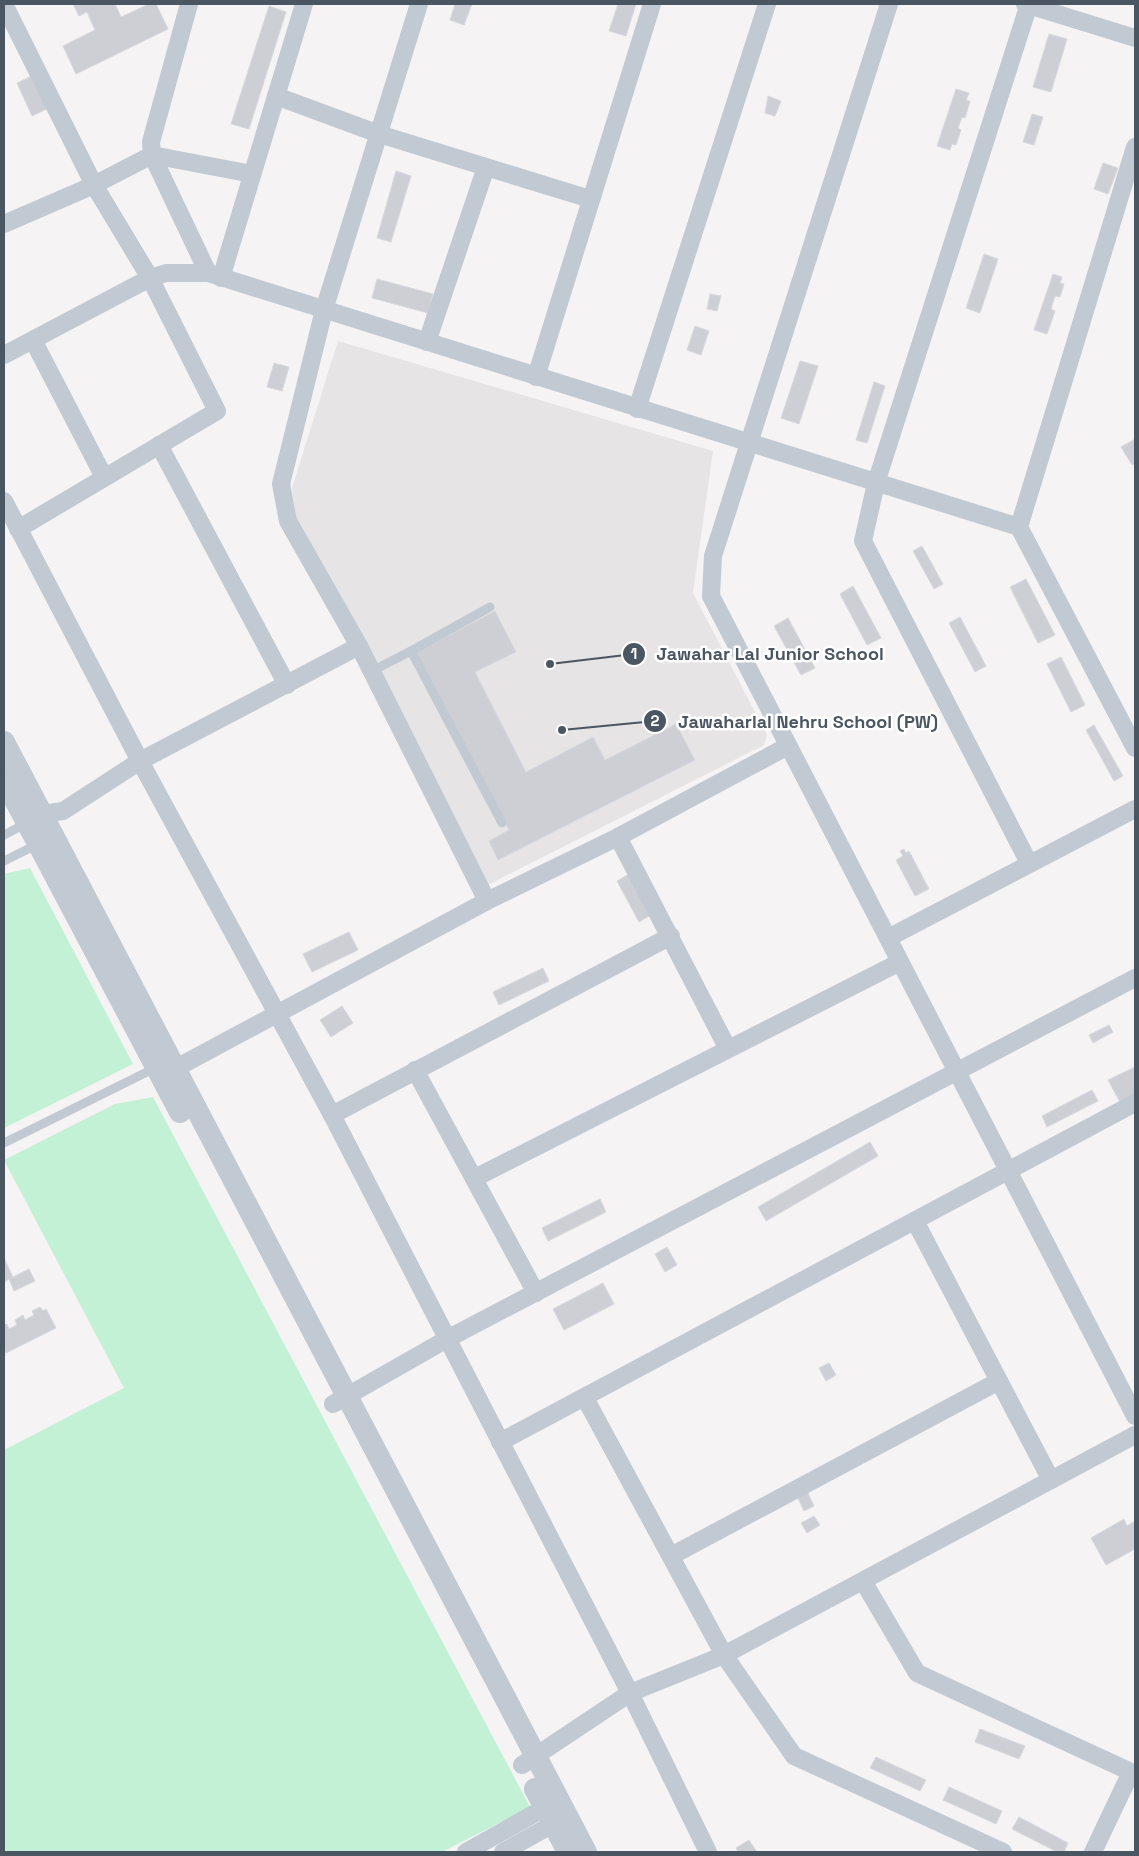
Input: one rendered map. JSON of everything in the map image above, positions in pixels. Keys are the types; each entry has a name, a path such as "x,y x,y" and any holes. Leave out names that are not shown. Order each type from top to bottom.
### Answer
{"street":[{"path":"4,4 94,185 150,278 217,411 18,529"},
{"path":"189,4 151,142 152,156 214,275"},
{"path":"214,275 252,174 304,4"},
{"path":"419,4 324,310 281,484 288,521 359,646 487,901"},
{"path":"536,377 652,4"},
{"path":"637,409 766,4"},
{"path":"890,4 713,556 711,596 1135,1416"},
{"path":"1029,863 863,541 876,483 1027,4 1135,38"},
{"path":"276,96 379,134 590,199"},
{"path":"1135,147 1019,527 1135,748"},
{"path":"4,224 94,185 152,156 252,174"},
{"path":"427,342 486,167"},
{"path":"4,355 150,278 166,273 214,275 748,444 1019,527"},
{"path":"32,340 104,478"},
{"path":"159,445 287,685"},
{"path":"4,501 140,762 332,1115 630,1693 708,1852"},
{"path":"44,816 140,762 359,646"},
{"path":"4,742 44,816 47,840 528,1761 556,1812 586,1852"},
{"path":"166,1068 277,1015 487,901 618,836 788,746"},
{"path":"4,779 44,816 47,840"},
{"path":"888,938 1135,809"},
{"path":"618,836 728,1049"},
{"path":"332,1115 671,936"},
{"path":"475,1178 900,962"},
{"path":"340,1400 447,1339 1135,978"},
{"path":"415,1070 536,1293"},
{"path":"500,1442 1135,1104"},
{"path":"915,1221 1051,1480"},
{"path":"671,1556 999,1381"},
{"path":"585,1398 724,1655 794,1756 1003,1852"},
{"path":"528,1761 630,1693 724,1655 1135,1435"},
{"path":"863,1581 917,1672 1131,1772 1093,1852"},
{"path":"466,1852 556,1812"},
{"path":"503,1852 556,1812"},
{"path":"556,1812 568,1852"}],"lane":[{"path":"372,671 490,607"},
{"path":"410,651 502,823"},
{"path":"4,835 44,816"},
{"path":"4,861 47,840"},
{"path":"4,1143 166,1068"}],"shaded area":[{"path":"338,341 713,451 693,593 767,735 764,745 484,887 296,518 292,488"}],"green space":[{"path":"30,868 133,1064 4,1128 4,874"},
{"path":"153,1097 530,1807 442,1852 4,1852 4,1450 124,1388 4,1160 115,1104"}],"building":[{"path":"73,4 115,4 121,17 149,4 156,4 168,29 76,74 63,46 95,30 87,12 79,16"},
{"path":"455,4 472,4 464,25 450,20"},
{"path":"618,4 636,4 626,36 609,31"},
{"path":"269,6 286,12 249,129 231,124"},
{"path":"1049,34 1067,39 1051,92 1033,87"},
{"path":"38,73 53,106 32,116 17,83"},
{"path":"956,89 969,93 966,100 970,101 965,118 962,117 958,128 961,130 956,145 952,144 950,150 937,146"},
{"path":"768,96 781,101 775,116 765,113"},
{"path":"1032,114 1043,117 1034,145 1023,142"},
{"path":"1103,163 1118,168 1108,194 1094,189"},
{"path":"396,171 411,176 391,242 377,238"},
{"path":"984,254 998,259 980,313 966,308"},
{"path":"1053,274 1062,277 1060,283 1064,284 1060,297 1055,296 1051,309 1055,311 1047,334 1034,330"},
{"path":"377,279 433,294 428,313 372,298"},
{"path":"710,294 721,296 717,311 707,309"},
{"path":"695,326 709,331 701,355 687,350"},
{"path":"800,361 818,366 799,424 781,418"},
{"path":"274,363 289,367 282,391 267,387"},
{"path":"874,382 885,386 867,443 856,440"},
{"path":"1135,439 1135,463 1132,465 1121,447"},
{"path":"922,546 943,584 934,589 913,551"},
{"path":"1026,579 1055,635 1038,643 1010,587"},
{"path":"853,586 881,638 867,645 840,594"},
{"path":"495,611 516,652 475,672 526,772 593,737 605,760 676,724 695,760 498,860 489,841 509,830 415,653"},
{"path":"960,617 986,666 975,672 949,623"},
{"path":"788,618 815,668 801,675 774,626"},
{"path":"1061,657 1085,705 1071,712 1047,664"},
{"path":"1094,725 1123,776 1114,781 1086,730"},
{"path":"904,849 906,853 909,851 929,889 915,896 896,860 903,856 900,851"},
{"path":"629,874 651,915 639,922 617,881"},
{"path":"349,932 358,950 312,972 303,954"},
{"path":"543,968 549,981 499,1005 493,992"},
{"path":"342,1006 353,1023 331,1037 320,1020"},
{"path":"1109,1025 1113,1032 1093,1043 1089,1035"},
{"path":"1135,1067 1135,1094 1120,1102 1108,1080"},
{"path":"1092,1090 1098,1101 1047,1127 1042,1116"},
{"path":"870,1142 878,1156 766,1221 758,1207"},
{"path":"600,1199 606,1212 548,1241 542,1228"},
{"path":"667,1247 677,1265 665,1272 655,1254"},
{"path":"4,1258 13,1277 4,1282"},
{"path":"29,1269 35,1281 14,1291 9,1279"},
{"path":"603,1283 614,1304 564,1330 553,1309"},
{"path":"40,1307 43,1311 46,1309 56,1328 6,1353 4,1349 4,1325 7,1324 9,1329 17,1325 15,1320 23,1315 25,1320 34,1315 32,1311"},
{"path":"829,1363 836,1375 826,1381 819,1368"},
{"path":"807,1491 814,1506 804,1511 797,1496"},
{"path":"814,1516 820,1525 807,1533 801,1523"},
{"path":"1124,1519 1127,1526 1135,1521 1135,1549 1106,1565 1091,1538"},
{"path":"980,1729 1025,1746 1019,1759 975,1742"},
{"path":"876,1757 926,1780 920,1791 870,1768"},
{"path":"949,1787 1002,1811 996,1824 943,1800"},
{"path":"1019,1817 1068,1843 1064,1852 1057,1852 1012,1829"},
{"path":"749,1840 757,1852 738,1852 736,1848"}],"place":[{"name":"Jawahar Lal Junior School","path":"550,664"},
{"name":"Jawaharlal Nehru School (PW)","path":"562,730"}]}
